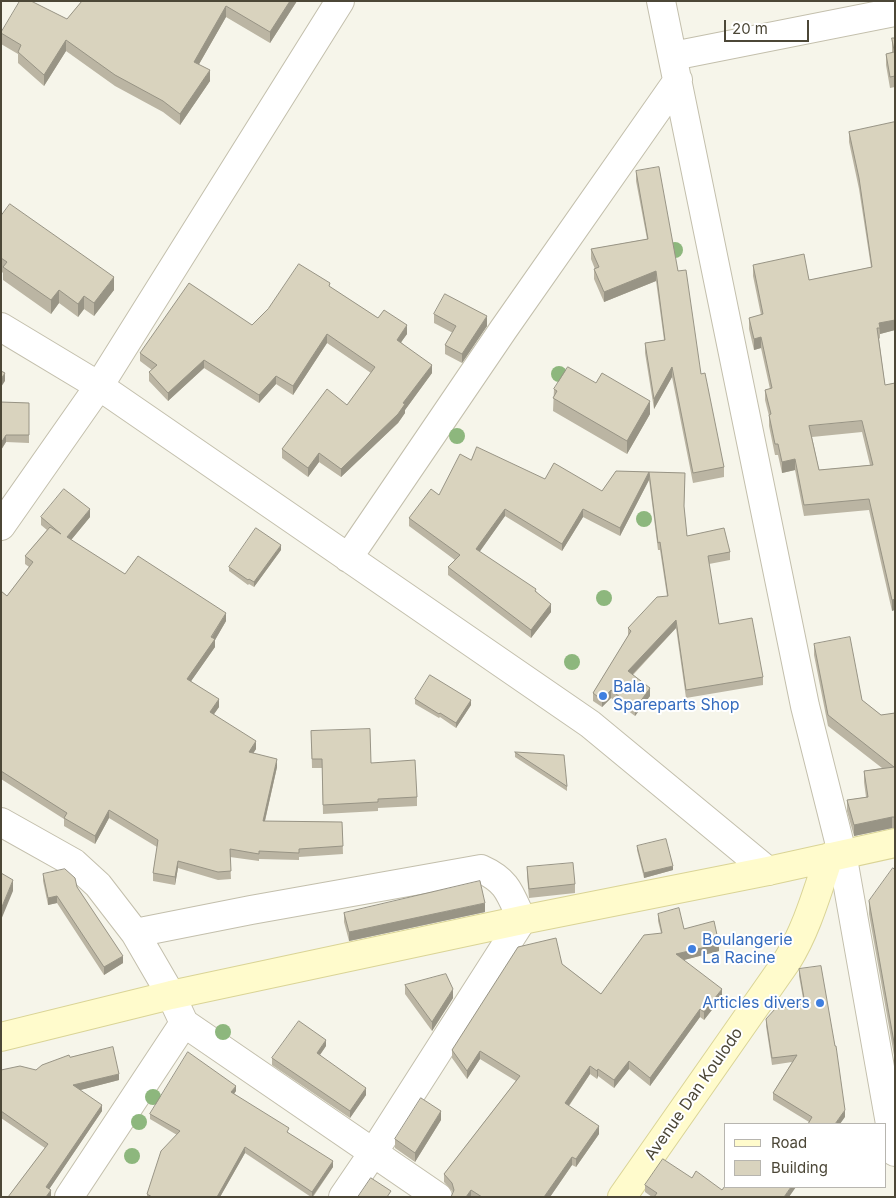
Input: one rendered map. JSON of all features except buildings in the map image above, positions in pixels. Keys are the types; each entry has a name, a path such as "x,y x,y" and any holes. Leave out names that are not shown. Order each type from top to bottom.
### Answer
{"street":[{"path":"1,526 99,386 340,1"},
{"path":"661,1 895,1152"},
{"path":"348,558 503,330 675,68 895,12"},
{"path":"1,327 99,386 590,724 768,871"},
{"path":"1,822 74,863 98,885 135,933 184,1023 438,1197"},
{"path":"1,1037 170,995 895,843"},
{"name":"Avenue Dan Koulodo","path":"622,1197 798,944 836,855"},
{"path":"135,933 251,910 481,869 494,875 505,884 522,920"},
{"path":"343,1197 522,920"},
{"path":"69,1197 184,1023"}],"place":[{"name":"Bala Spareparts Shop","path":"603,696"},
{"name":"Boulangerie La Racine","path":"692,949"},
{"name":"Articles divers","path":"820,1003"}]}
